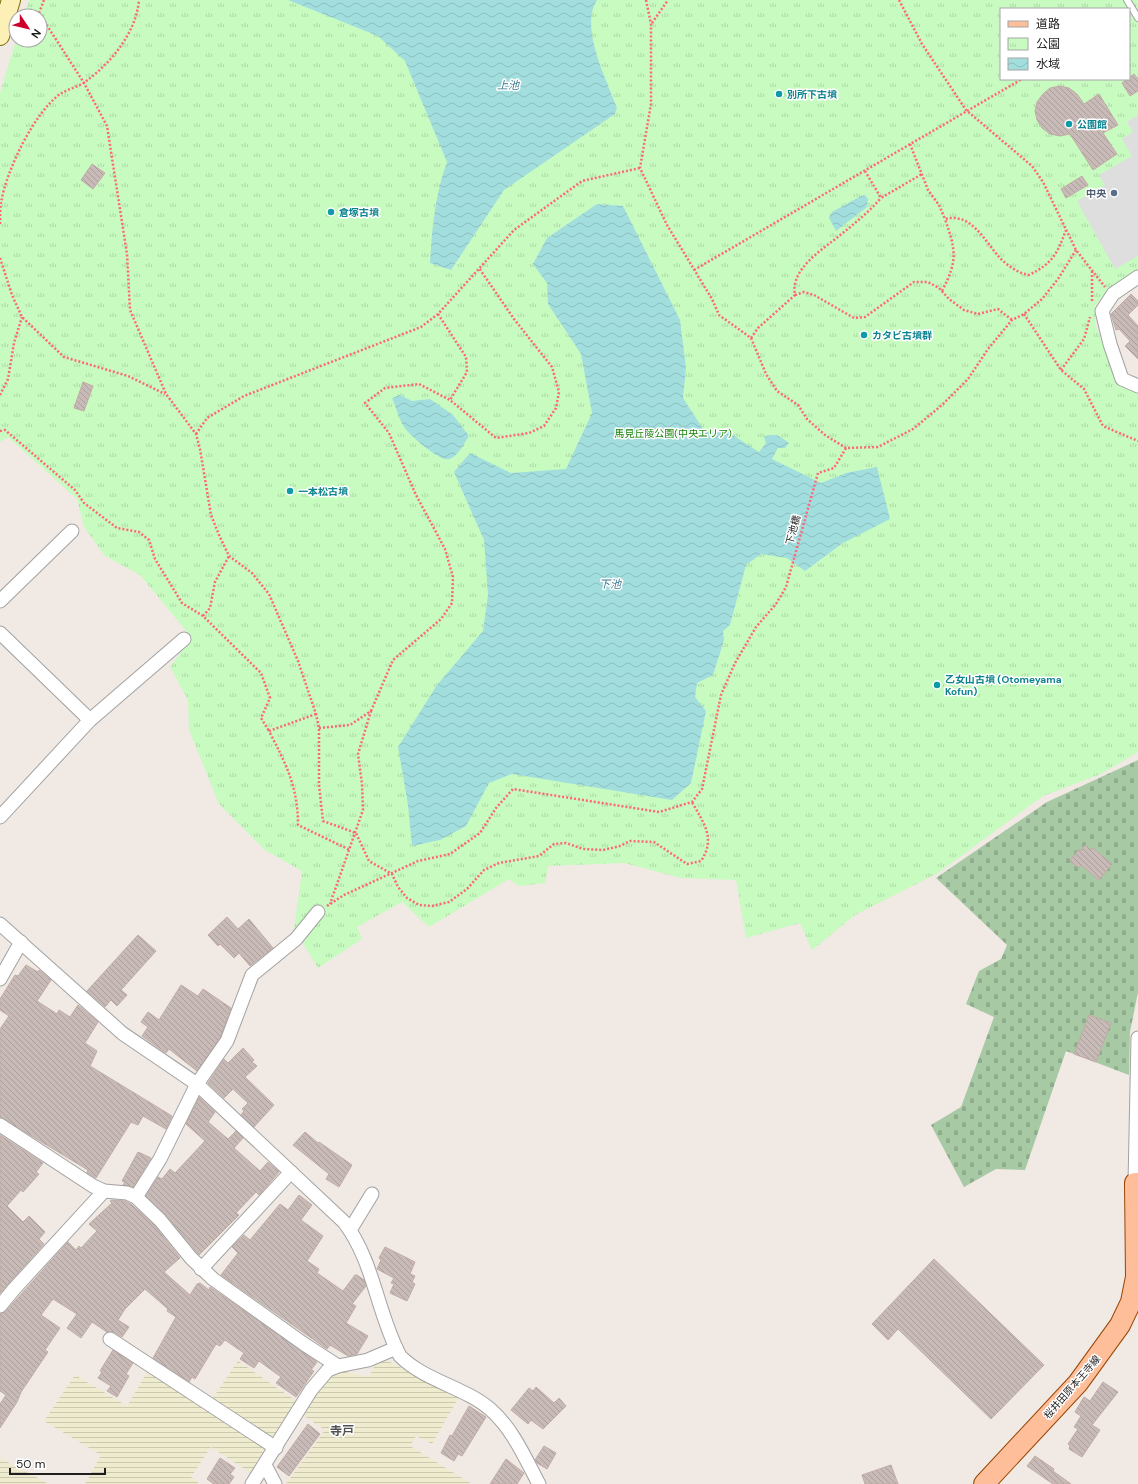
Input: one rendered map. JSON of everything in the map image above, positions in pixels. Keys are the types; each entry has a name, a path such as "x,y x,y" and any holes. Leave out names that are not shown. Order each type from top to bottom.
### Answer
{"main road":[{"name":"桜井田原本王寺線","path":"984,1484 1078,1383 1120,1325 1131,1302 1136,1277 1137,1183"}],"street":[{"path":"0,36 11,0"},
{"path":"1138,277 1113,294 1102,311 1110,344 1122,379 1138,386"},
{"path":"0,601 72,531"},
{"path":"0,633 90,720"},
{"path":"0,817 90,720 184,639"},
{"path":"136,1197 160,1159 197,1084 227,1041 252,975 296,939 318,912"},
{"path":"0,924 122,1033 197,1084 291,1172 350,1230 362,1251 400,1356 410,1364 490,1409 511,1433 539,1484"},
{"path":"0,979 21,942"},
{"path":"1137,1183 1138,1038"},
{"path":"0,1125 93,1186 104,1191 127,1193 136,1197 160,1220 201,1270 304,1344 338,1366"},
{"path":"201,1270 291,1172"},
{"path":"0,1306 104,1191"},
{"path":"350,1230 372,1194"},
{"path":"110,1339 276,1448"},
{"path":"252,1484 319,1380 328,1370 338,1366 368,1360 396,1348"},
{"path":"265,1465 275,1484"}],"lane":[{"path":"1127,0 1138,18"}],"path":[{"path":"44,0 39,13 84,83 106,126 127,254 130,310 166,394 196,434 211,514 229,556 252,572 269,594 298,661 316,714 319,728 319,785 323,821 356,833 369,861 392,874 398,887 407,898 419,905 432,906 449,902 467,889 484,870 498,863 539,856 554,844 566,843 583,849 603,850 620,846 630,841 654,842 687,864 701,861 707,851 709,835 692,802 659,812 514,789 496,808 480,833 450,854 418,861 392,874 344,895 318,912"},
{"path":"0,224 0,203 15,160 35,122 60,95 84,83 110,61 129,33 139,0"},
{"path":"646,0 651,24 651,104 640,168 667,225 719,315 751,338 766,374 777,391 798,405 807,419 825,435 846,448 878,447 913,429 942,405 968,379 988,349 1012,320 1024,314 1046,294 1058,279 1076,250"},
{"path":"651,24 668,0"},
{"path":"899,0 922,44 966,110 1032,166 1043,182 1076,250 1092,271 1113,294"},
{"path":"694,270 865,171 966,110 1020,80"},
{"path":"910,144 928,190 939,205 951,237 955,257 953,269 942,291"},
{"path":"196,434 207,418 244,396 415,329 438,314 514,230 582,182 640,168"},
{"path":"865,171 881,198"},
{"path":"795,295 793,287 807,263 822,248 872,209 881,198 922,174"},
{"path":"945,219 952,217 965,220 979,231 1001,259 1019,273 1029,275 1044,268 1057,253 1066,229"},
{"path":"0,258 12,295 22,317 64,357 128,376 166,394"},
{"path":"330,905 363,810 362,784 358,754 371,711 393,660 441,620 452,602 453,577 445,549 416,495 389,433 365,403 385,388 419,384 450,400 477,424 496,438 529,433 544,426 556,408 559,392 552,367 514,319 479,268"},
{"path":"1091,309 1092,271"},
{"path":"751,338 758,328 795,295 804,292 814,295 854,318 865,317 904,287 914,282 928,282 942,291 949,299 964,310 978,314 998,309 1012,320"},
{"path":"438,314 466,357 467,372 450,400"},
{"path":"1024,314 1061,370 1084,389 1103,426 1138,441"},
{"path":"1061,370 1084,339 1090,316"},
{"path":"0,395 8,379 14,343 22,317"},
{"path":"0,432 5,430 75,490 84,503 117,528 139,532 149,540 155,559 182,603 203,616 261,673 270,698 261,718 290,771 298,808 298,825 350,850"},
{"name":"下池橋","path":"692,802 702,789 724,688 735,663 756,627 776,604 786,587 818,473 834,468 846,448"},
{"path":"203,616 210,608 215,582 229,556"},
{"path":"319,728 350,725 371,711"},
{"path":"269,731 316,714"}],"shaded area":[{"name":"中央","path":"1138,115 1138,256 1115,269 1077,201 1105,185 1099,175 1132,156 1122,139 1133,132 1127,122"},
{"path":"384,1359 459,1397 432,1444 416,1436 410,1446 472,1484 286,1484 325,1430 301,1414 329,1376 340,1371 369,1377 374,1367"},
{"path":"238,1361 298,1402 252,1474 211,1447 191,1477 200,1484 85,1484 101,1455 44,1421 75,1375 127,1406 148,1371 206,1408"},
{"path":"0,1458 49,1484 0,1484"}],"green space":[{"name":"馬見丘陵公園(中央エリア)","path":"29,0 1138,0 1138,271 1108,290 1095,306 1095,324 1119,384 1138,394 1138,752 1101,774 1043,796 938,873 855,915 812,950 800,923 746,938 736,880 681,878 624,863 548,866 545,883 519,886 509,879 429,927 402,902 357,927 362,939 318,968 294,929 302,871 265,850 219,804 189,730 188,700 170,667 192,638 140,575 105,556 84,527 77,499 8,437 0,442 0,93 14,48 48,48 48,8 26,8"},
{"path":"1138,760 1138,992 1130,1032 1129,1075 1066,1051 1025,1170 996,1169 964,1187 931,1125 961,1107 994,1017 966,1004 979,971 1001,959 1007,945 936,878 1047,802"}],"water":[{"name":"上池","path":"288,0 597,0 592,12 591,25 593,39 596,54 617,108 615,114 504,190 451,270 430,263 435,212 447,162 405,61 378,36"},
{"path":"865,195 868,199 867,207 836,231 829,218 832,212"},
{"name":"下池","path":"597,204 623,206 680,320 686,368 683,398 705,432 728,432 759,452 766,443 764,437 774,435 780,437 789,443 785,448 778,448 772,459 821,483 846,473 877,467 890,519 843,543 805,571 787,558 761,554 746,565 730,625 723,631 724,640 713,675 697,683 695,697 706,711 691,783 672,800 512,774 489,783 466,826 440,840 412,846 408,805 398,747 437,685 483,631 488,595 484,540 454,472 470,453 511,473 566,469 592,413 581,354 548,304 547,283 533,264 547,238"},
{"path":"400,395 412,401 430,399 453,415 469,436 455,456 445,459 439,456 425,447 407,431 392,398"}],"building":[{"path":"1134,74 1138,79 1138,91 1130,96 1122,83 1126,80 1130,80 1130,77"},
{"name":"公園館","path":"1060,86 1069,88 1077,94 1084,104 1099,94 1118,125 1103,133 1117,154 1093,170 1070,134 1060,136 1050,134 1042,128 1037,120 1035,111 1037,102 1050,88"},
{"path":"92,164 105,173 93,189 81,180"},
{"path":"1082,176 1088,185 1066,198 1061,189"},
{"path":"1131,294 1138,301 1138,305 1128,315 1138,326 1138,359 1125,346 1130,341 1119,329 1116,330 1111,314"},
{"path":"83,382 93,386 84,411 74,408"},
{"path":"1085,845 1091,850 1093,848 1112,864 1099,880 1081,865 1079,868 1070,861 1079,849 1081,851"},
{"path":"227,917 238,929 249,919 273,948 250,966 239,953 234,958 220,944 218,946 208,935"},
{"path":"138,935 156,951 121,990 127,995 117,1006 111,1000 105,1007 87,991"},
{"path":"26,965 38,972 39,970 51,980 37,1001 57,1014 59,1010 70,1017 78,1005 98,1022 85,1043 97,1051 90,1066 172,1116 166,1129 143,1116 138,1125 131,1122 96,1178 87,1173 88,1170 0,1117 0,1029 9,1016 0,1010 0,999 15,975 18,976"},
{"path":"181,985 198,996 203,989 231,1008 220,1038 197,1071 169,1049 166,1053 142,1036 148,1027 141,1022 148,1012 159,1020"},
{"path":"1089,1015 1111,1023 1096,1062 1074,1054"},
{"path":"243,1048 254,1060 252,1062 257,1066 245,1077 274,1105 254,1127 241,1115 244,1111 242,1109 248,1103 233,1089 224,1098 208,1083 224,1059 228,1063"},
{"path":"199,1097 215,1112 208,1122 228,1139 236,1131 243,1138 234,1148 260,1171 268,1162 279,1172 259,1195 256,1192 236,1213 239,1215 199,1255 166,1215 146,1196 158,1177 162,1179 170,1169 175,1173 205,1141 186,1124"},
{"path":"305,1132 318,1143 319,1142 352,1165 339,1187 326,1179 329,1174 293,1145"},
{"path":"0,1135 43,1163 36,1172 39,1174 23,1192 21,1190 7,1206 23,1222 29,1216 45,1232 39,1239 44,1244 0,1293"},
{"path":"138,1152 151,1158 133,1187 123,1185 125,1182 122,1181"},
{"path":"299,1195 312,1205 301,1220 323,1236 307,1261 319,1269 317,1273 343,1291 355,1275 364,1280 366,1286 352,1304 356,1306 346,1323 368,1336 357,1354 348,1356 330,1345 327,1349 221,1275 238,1253 232,1247 244,1235 250,1240 280,1204 288,1210"},
{"path":"110,1201 125,1201 131,1204 154,1225 180,1258 164,1272 190,1295 197,1284 200,1283 209,1290 210,1287 317,1362 311,1370 314,1371 296,1397 276,1383 281,1377 259,1361 254,1368 240,1359 244,1353 225,1340 220,1346 216,1344 195,1379 192,1377 189,1382 153,1358 176,1317 167,1311 168,1309 145,1289 125,1309 118,1320 129,1327 122,1337 114,1332 107,1332 92,1322 81,1338 67,1328 77,1314 53,1299 41,1315 60,1328 45,1350 48,1352 21,1392 17,1402 0,1428 0,1404 6,1395 0,1391 0,1314 6,1311 68,1242 76,1250 79,1246 81,1248 97,1231 89,1224 112,1203"},
{"path":"385,1247 415,1262 410,1274 415,1276 412,1282 415,1284 407,1301 390,1293 394,1284 391,1283 394,1278 377,1269 381,1260 379,1258"},
{"path":"934,1259 1044,1365 991,1419 898,1329 888,1340 872,1324"},
{"path":"113,1350 133,1363 126,1374 129,1376 117,1397 107,1391 111,1386 98,1378 102,1372 100,1371"},
{"path":"1103,1382 1118,1392 1092,1425 1100,1430 1082,1457 1069,1449 1070,1446 1068,1444 1078,1429 1074,1427 1081,1416 1075,1412 1084,1397 1090,1401"},
{"path":"536,1387 554,1403 559,1398 566,1406 543,1429 531,1420 528,1424 511,1410 529,1388 533,1391"},
{"path":"469,1406 486,1417 462,1456 458,1454 454,1461 441,1453 450,1435 452,1436"},
{"path":"308,1424 320,1434 289,1476 277,1467"},
{"path":"544,1446 556,1453 547,1469 535,1460"},
{"path":"1035,1456 1054,1469 1053,1471 1071,1484 1053,1484 1027,1466"},
{"path":"220,1458 235,1468 230,1474 234,1477 229,1484 214,1484 207,1479"},
{"path":"506,1459 524,1473 517,1484 490,1484"},
{"path":"891,1465 898,1484 865,1484 862,1475"}],"place":[{"name":"別所下古墳","path":"779,94"},
{"name":"公園館","path":"1069,124"},
{"name":"中央","path":"1114,193"},
{"name":"倉塚古墳","path":"331,212"},
{"name":"カタビ古墳群","path":"864,335"},
{"name":"一本松古墳","path":"290,491"},
{"name":"乙女山古墳 (Otomeyama Kofun)","path":"937,685"}],"district":[{"name":"寺戸","path":"342,1431"}]}
